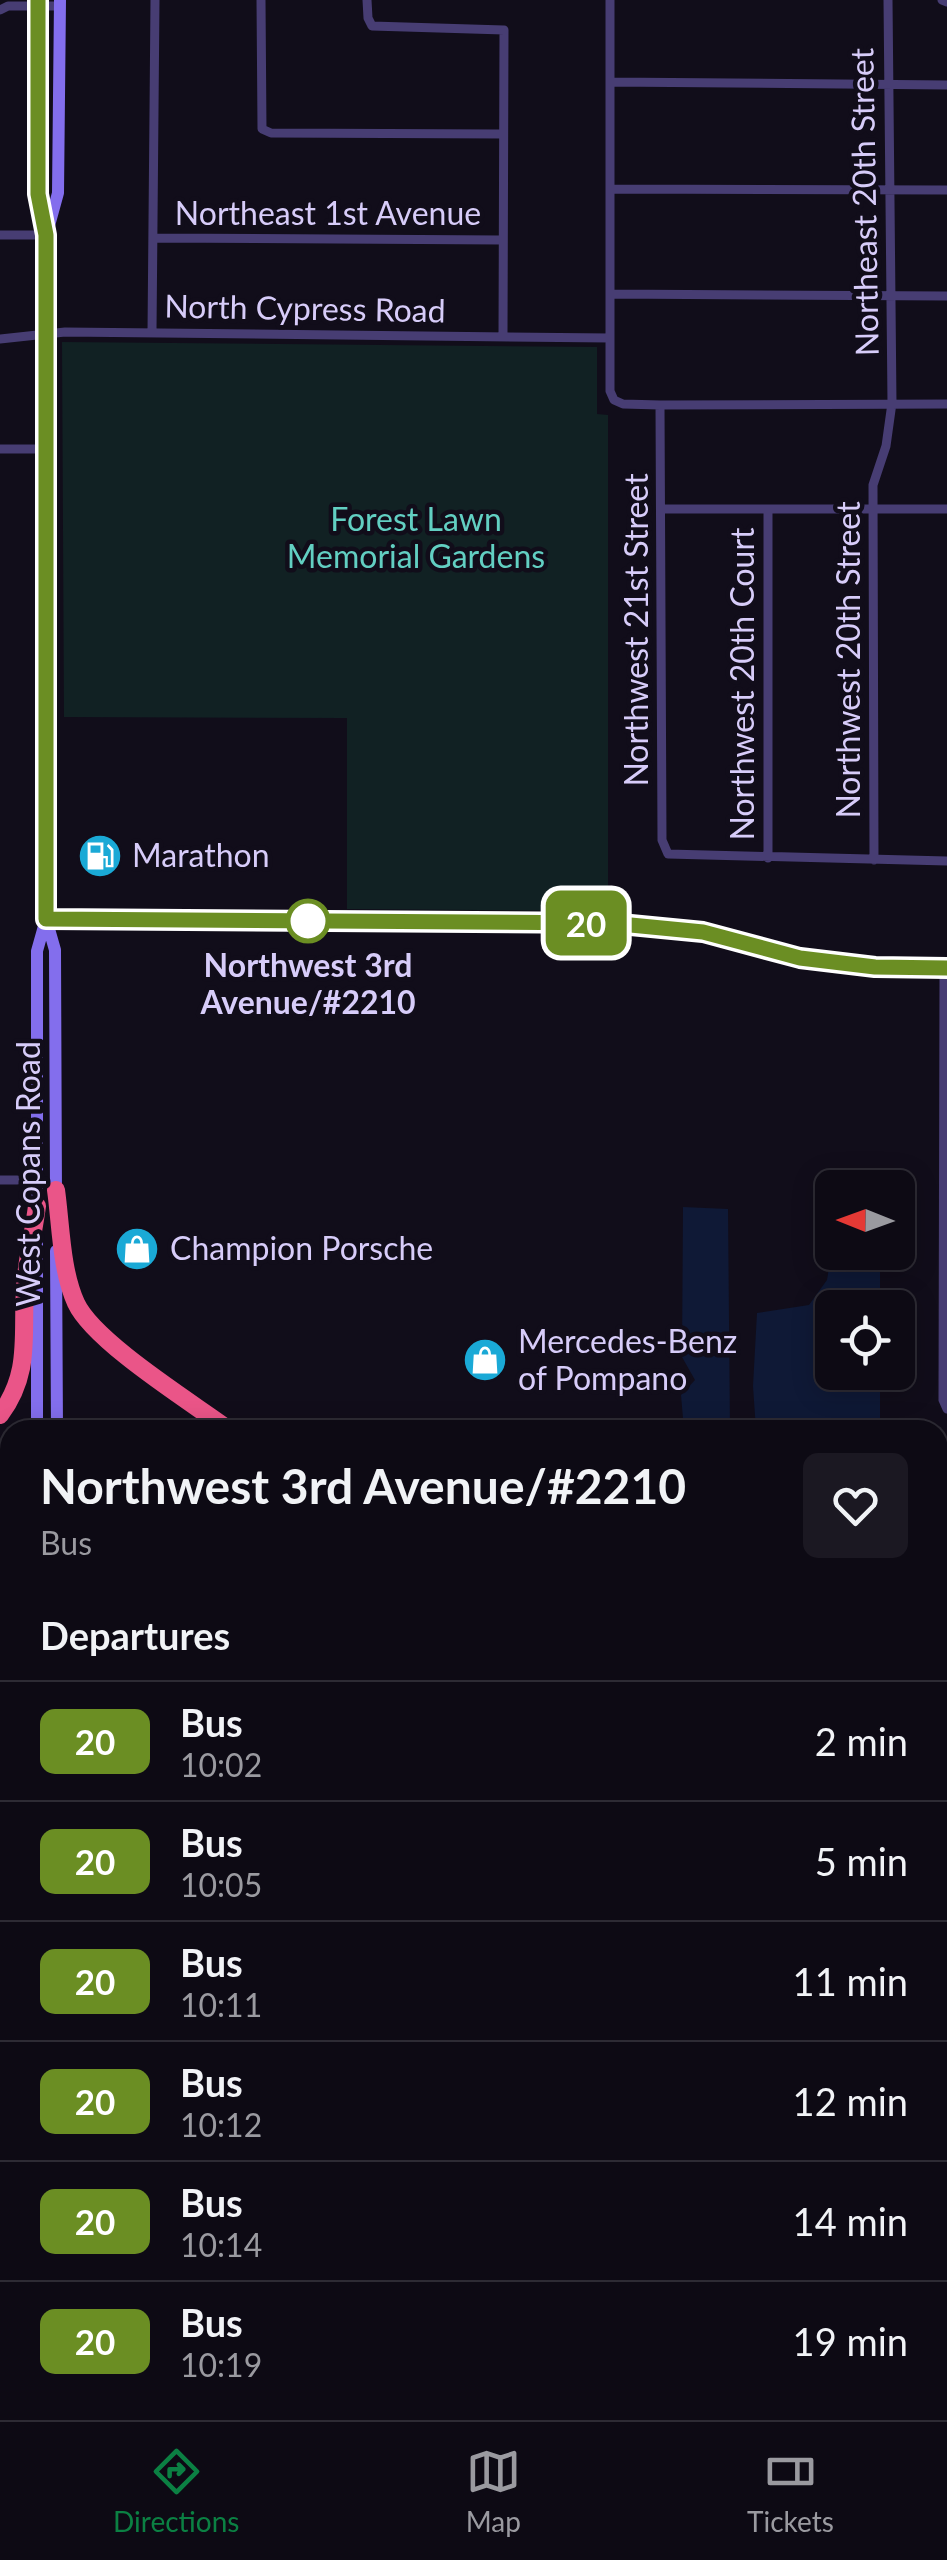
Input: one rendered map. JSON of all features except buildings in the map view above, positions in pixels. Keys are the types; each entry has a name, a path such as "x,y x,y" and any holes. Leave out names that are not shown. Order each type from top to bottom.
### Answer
{"highway":[{"path":"56,1190 70,1285 85,1318 105,1339 216,1420"},
{"path":"0,1416 24,1362 26,1279 38,1206"}],"main road":[{"path":"38,3 38,194 46,235"},
{"path":"46,235 58,194 60,3"},
{"name":"West Copans Road","path":"37,1420 37,951 46,919 46,235"},
{"name":"West Copans Road","path":"46,919 55,950 57,1420"}],"street":[{"path":"152,332 155,0"},
{"path":"261,0 262,128 270,133 502,134"},
{"path":"367,0 372,26 504,30 503,337"},
{"path":"610,0 610,391 614,400 623,404 947,404"},
{"name":"Northeast 20th Street","path":"888,0 892,404"},
{"path":"0,10 8,6 60,3"},
{"path":"610,82 947,85"},
{"path":"610,189 947,190"},
{"path":"0,235 46,235"},
{"name":"Northeast 1st Avenue","path":"154,238 502,240"},
{"path":"610,294 947,296"},
{"name":"North Cypress Road","path":"0,339 45,333 152,332 610,338"},
{"name":"Northwest 21st Street","path":"660,404 662,840 668,854 768,858"},
{"name":"Northwest 20th Street","path":"874,860 874,485 886,446 892,404"},
{"path":"0,449 45,448"},
{"path":"662,510 947,509"},
{"name":"Northwest 20th Court","path":"768,510 768,858"},
{"path":"768,858 947,861"},
{"path":"46,919 610,923 703,932 800,958 875,967 945,968 947,1409"},
{"path":"0,1180 17,1180"}],"green space":[{"name":"Forest Lawn Memorial Gardens","path":"62,342 597,347 597,414 608,415 608,911 347,909 347,718 64,717"}],"water":[{"path":"683,1207 728,1209 730,1420 683,1420 681,1395 695,1380 682,1357"},
{"path":"829,1270 880,1270 880,1290 820,1290"},
{"path":"815,1297 815,1390 880,1390 880,1420 755,1420 757,1313 809,1305"}],"bus line":[{"name":"20","path":"38,0 38,194 46,235 46,919 652,925 703,932 800,958 875,967 947,968"}],"place":[{"name":"Marathon","path":"100,856"},
{"name":"Northwest 3rd Avenue/#2210","path":"308,921"},
{"name":"Champion Porsche","path":"137,1249"},
{"name":"Mercedes-Benz of Pompano","path":"485,1360"}]}
